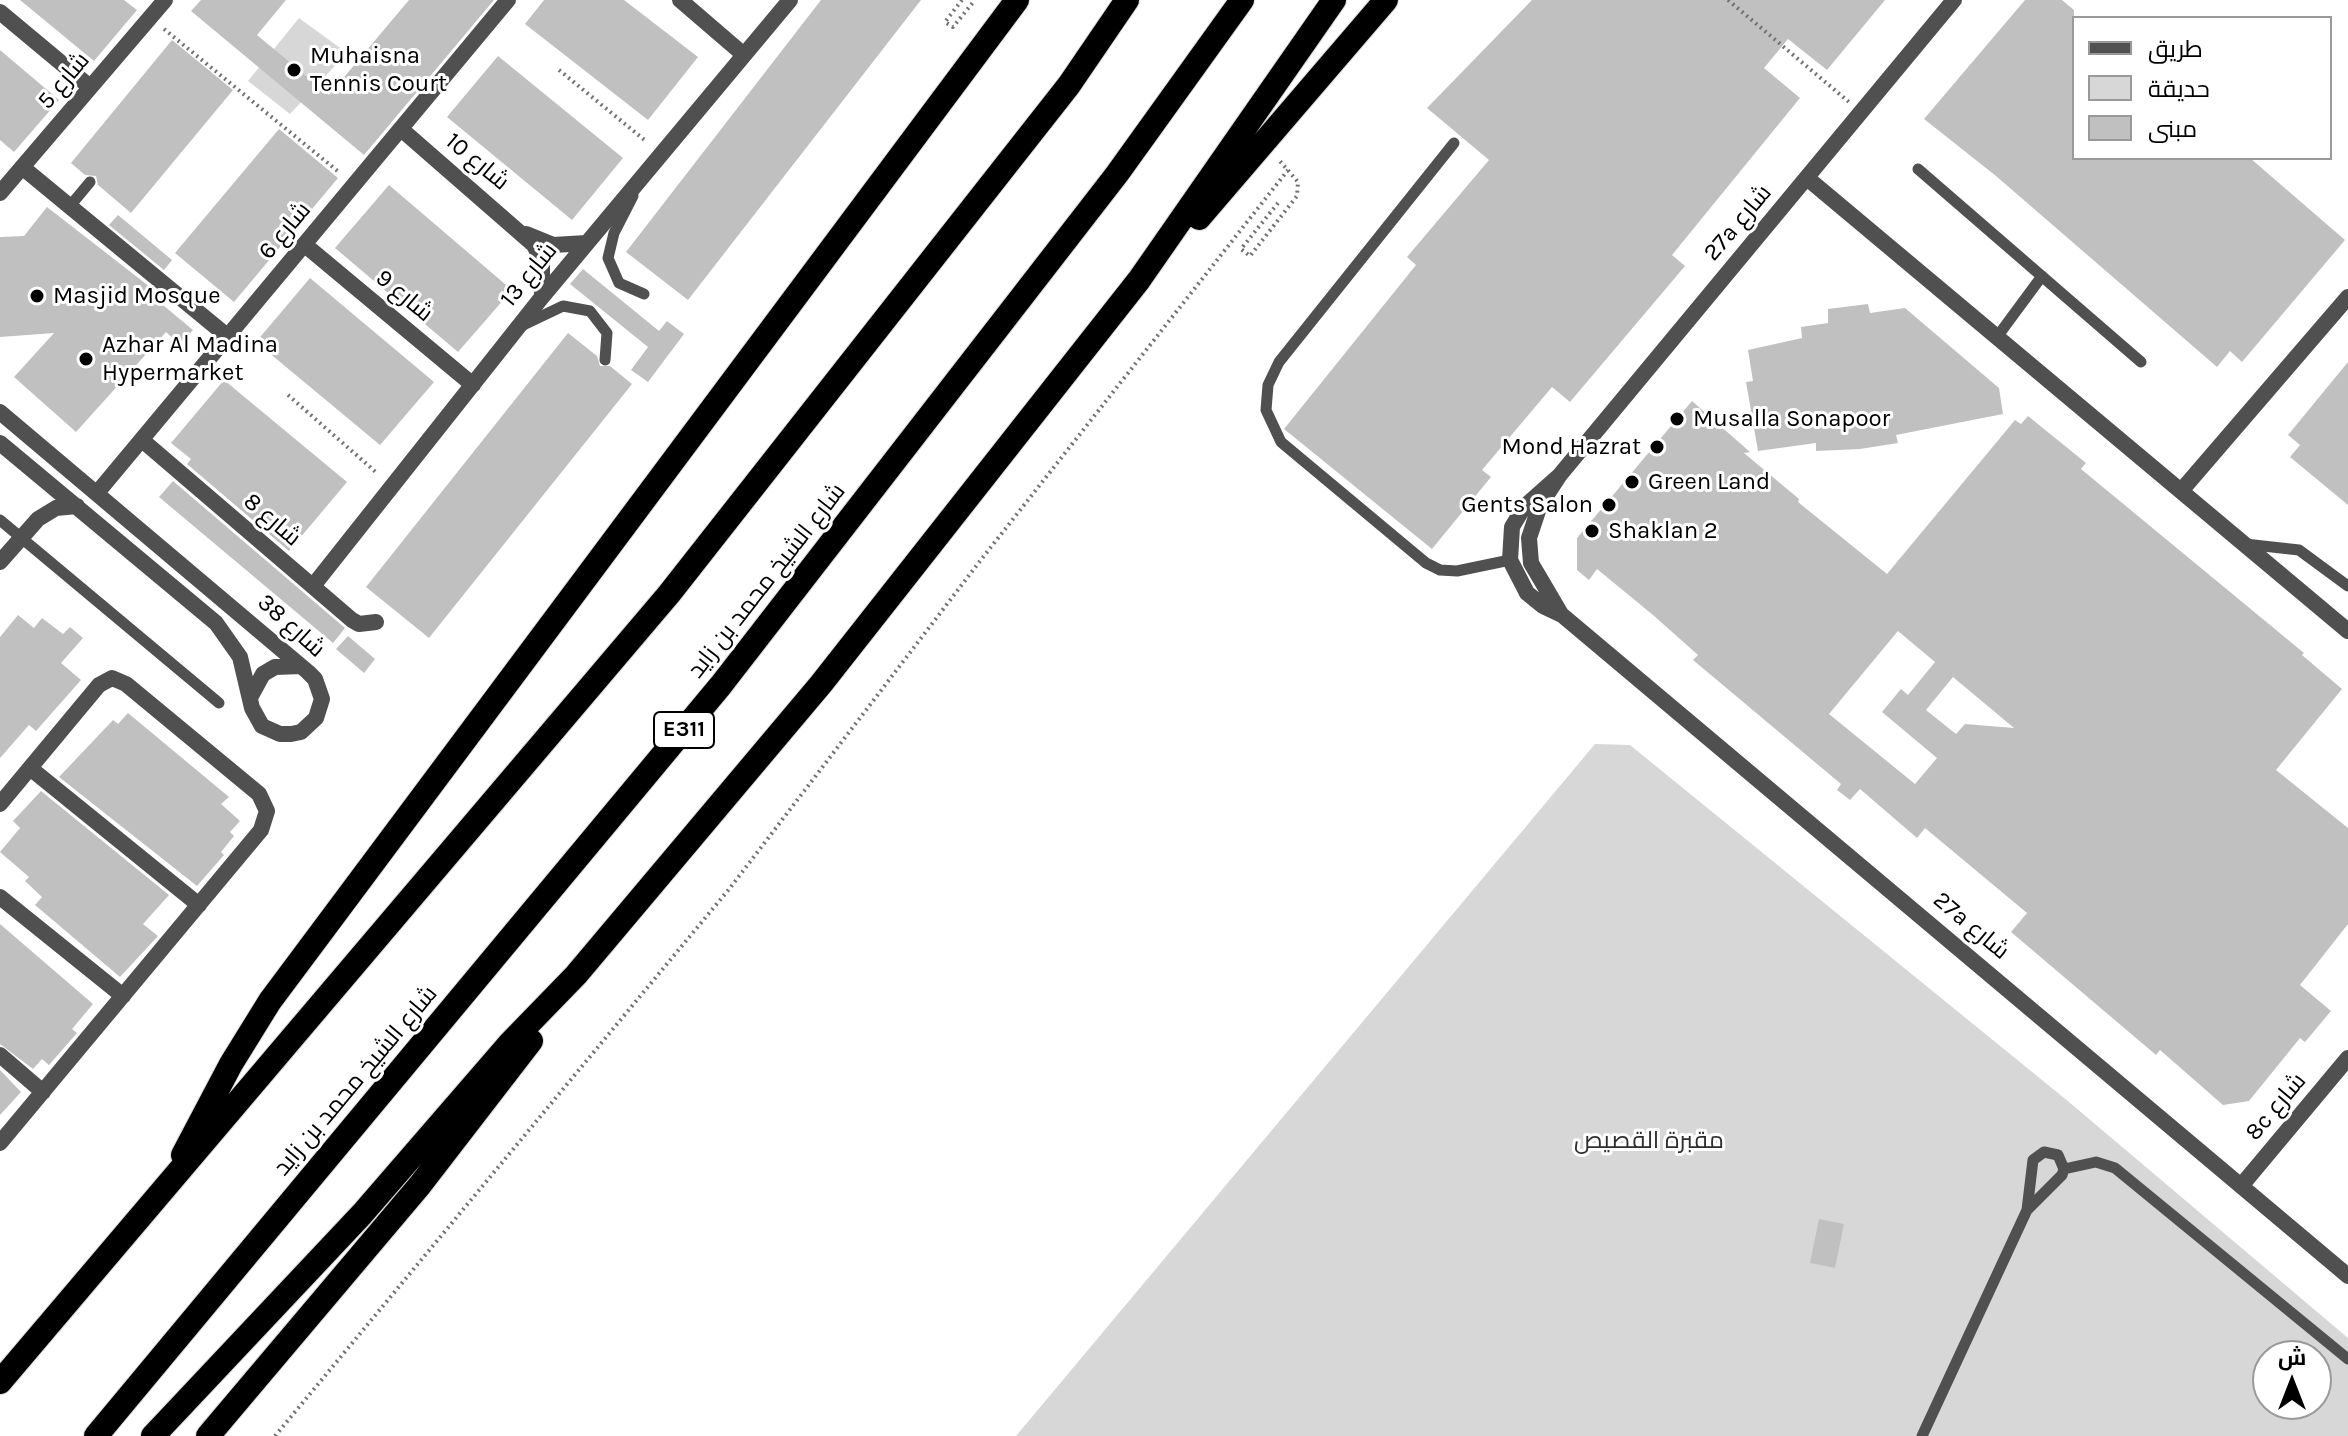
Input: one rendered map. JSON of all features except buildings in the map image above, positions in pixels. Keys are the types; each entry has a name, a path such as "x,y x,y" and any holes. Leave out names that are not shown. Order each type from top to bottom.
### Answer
{"highway":[{"path":"165,1191 231,1064 270,1001 1017,0"},
{"path":"0,1382 669,594 1069,85 1127,0"},
{"name":"شارع الشيخ محمد بن زايد","path":"96,1436 721,685 1061,248 1242,0"},
{"path":"153,1436 362,1214 510,1043 576,975 821,684 1139,280 1334,0"},
{"path":"1139,280 1181,238 1386,0"},
{"path":"208,1436 420,1185 542,1027 576,975"}],"street":[{"name":"شارع 5","path":"0,193 165,0"},
{"name":"شارع 6","path":"97,493 508,0"},
{"path":"680,0 744,55"},
{"name":"شارع 13","path":"313,586 542,297 790,0"},
{"name":"27a شارع","path":"1954,0 1559,476 1517,516 1509,538 1510,560 1527,593 1543,606 1562,615 2348,1276"},
{"path":"0,12 90,87"},
{"name":"شارع 10","path":"401,129 534,245 542,261 542,297"},
{"path":"22,167 227,336"},
{"path":"1807,178 2348,631"},
{"name":"شارع 10","path":"521,231 553,245 587,243"},
{"name":"شارع 9","path":"305,245 473,385"},
{"path":"2181,491 2348,297"},
{"name":"شارع 38","path":"0,412 315,679 322,699 316,718 301,732 280,734 262,726 252,708 240,657 216,623 0,443"},
{"name":"شارع 8","path":"142,440 352,620 359,624 376,622"},
{"name":"27a شارع","path":"1559,476 1532,524 1529,552 1535,575 1562,615"},
{"path":"38,519 43,479"},
{"path":"0,562 38,519 56,508 77,506"},
{"path":"251,698 263,674 288,664 301,666"},
{"path":"0,804 99,685 112,678 126,684 265,802 266,821 0,1143"},
{"path":"30,768 199,905"},
{"path":"0,897 123,996"},
{"path":"0,1055 43,1092"},
{"name":"8c شارع","path":"2241,1186 2348,1058"}],"lane":[{"path":"1454,143 1279,362 1268,385 1266,410 1281,442 1426,563 1440,570 1457,571 1510,560"},
{"path":"1918,169 2141,362"},
{"path":"642,177 614,233 608,258 619,283 644,294"},
{"path":"70,206 90,182"},
{"path":"1997,337 2042,276"},
{"path":"517,328 563,306 577,306 600,320 607,333 605,360"},
{"path":"0,520 219,703"},
{"path":"2243,544 2299,550 2348,586"},
{"path":"1922,1436 2027,1210 2033,1160 2044,1152 2052,1152 2062,1161 2064,1169 2056,1183 2027,1210"},
{"path":"2064,1169 2096,1162 2115,1168 2348,1359"}],"path":[{"path":"962,0 945,22 953,27 975,0"},
{"path":"1728,0 1861,112"},
{"path":"150,18 354,185"},
{"path":"559,70 662,153"},
{"path":"1263,143 1298,182 1297,196 1250,256 1241,249 1278,203"},
{"path":"275,1436 730,888 980,561 1288,170"},
{"path":"288,395 392,486"}],"green space":[{"name":"Muhaisna Tennis Court","path":"299,18 347,53 290,114 248,81"},
{"name":"مقبرة القصيص","path":"1595,744 1630,745 2069,1102 2348,1338 2348,1436 1016,1436"}],"place":[{"name":"Muhaisna Tennis Court","path":"294,70"},
{"name":"Masjid Mosque","path":"37,296"},
{"name":"Azhar Al Madina Hypermarket","path":"86,359"},
{"name":"Musalla Sonapoor","path":"1677,419"},
{"name":"Mond Hazrat","path":"1657,447"},
{"name":"Green Land","path":"1632,482"},
{"name":"Gents Salon","path":"1609,505"},
{"name":"Shaklan 2","path":"1592,531"}]}
